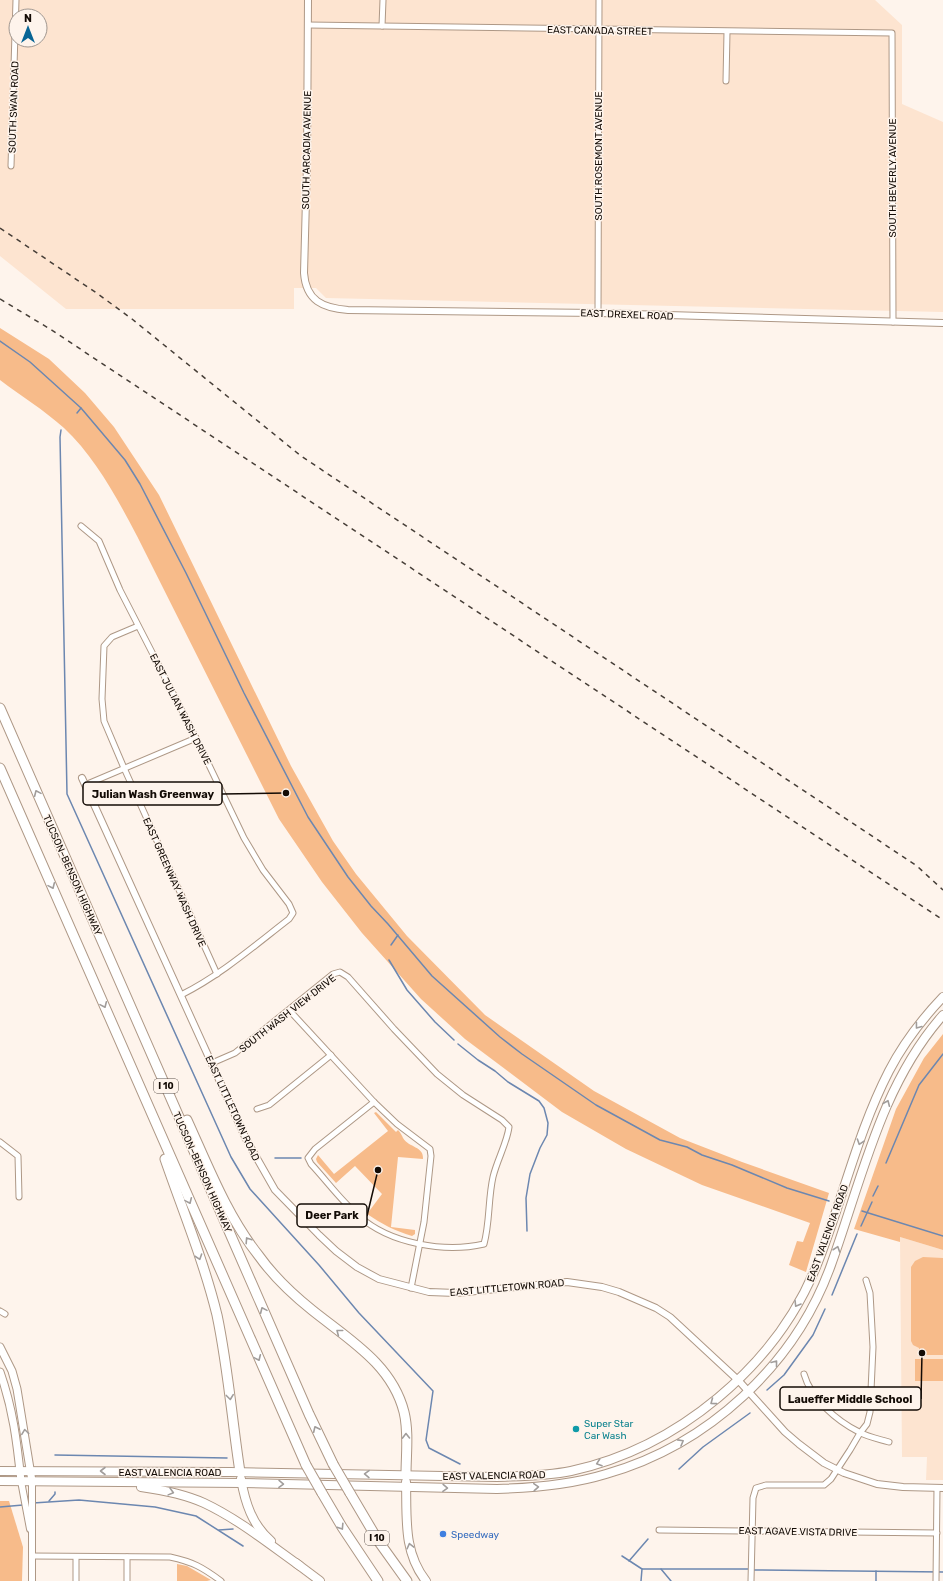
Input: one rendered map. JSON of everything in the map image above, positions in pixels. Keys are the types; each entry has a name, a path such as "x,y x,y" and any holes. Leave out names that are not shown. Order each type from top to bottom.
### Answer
{"highway":[{"name":"TUCSON–BENSON HIGHWAY","path":"0,708 306,1408 333,1464 379,1542 407,1581"},
{"name":"I 10","path":"0,768 306,1465 345,1532 378,1581"},
{"path":"104,947 225,1201 249,1243 266,1266 288,1290 373,1359 385,1372 394,1386 402,1405 405,1421 406,1475"},
{"path":"140,1088 199,1256 213,1302 227,1373 240,1472"}],"main road":[{"name":"EAST VALENCIA ROAD","path":"0,1471 240,1472 497,1477 532,1476 565,1472 589,1466 627,1453 674,1429 695,1415 738,1381 775,1338 801,1298 822,1253 868,1118 881,1086 895,1060 912,1035 943,996"},
{"name":"EAST VALENCIA ROAD","path":"0,1482 242,1483 497,1489 524,1488 573,1482 608,1474 654,1457 690,1437 735,1404 774,1364 792,1340 817,1297 830,1268 891,1095 912,1056 925,1036 943,1015"},
{"path":"0,1347 12,1371 18,1388 32,1481"},
{"path":"0,1372 14,1416 21,1481"},
{"path":"240,1472 246,1500 252,1518 269,1539 300,1566"},
{"path":"406,1475 408,1541 413,1559 426,1581"},
{"path":"105,1483 166,1490 204,1503 227,1515 320,1581"}],"street":[{"name":"SOUTH SWAN ROAD","path":"11,166 16,0"},
{"name":"SOUTH ARCADIA AVENUE","path":"308,0 304,273 307,288 313,298"},
{"path":"382,26 383,0"},
{"name":"SOUTH ROSEMONT AVENUE","path":"598,313 599,0"},
{"name":"EAST CANADA STREET","path":"308,26 892,33"},
{"path":"726,81 727,32"},
{"name":"SOUTH BEVERLY AVENUE","path":"892,33 893,322"},
{"name":"EAST DREXEL ROAD","path":"313,298 326,306 348,310 598,313 943,323"},
{"name":"EAST JULIAN WASH DRIVE","path":"81,526 99,542 120,590 196,738 244,838 263,870 289,904 293,913 289,918 217,974"},
{"name":"EAST GREENWAY WASH DRIVE","path":"138,626 112,637 104,646 102,699 104,720 124,768 217,974"},
{"path":"85,785 196,738"},
{"name":"EAST LITTLETOWN ROAD","path":"82,778 246,1138 275,1190 319,1235 357,1267 379,1279 430,1292 456,1293 568,1282 614,1290 636,1298 670,1317 749,1391 786,1432 814,1456 837,1470 853,1477 877,1484 903,1487 940,1488"},
{"name":"SOUTH WASH VIEW DRIVE","path":"212,1063 235,1053 333,974 340,972 348,977 394,1029 438,1074 463,1095 502,1120 509,1127 508,1135 499,1156 493,1178 484,1244 477,1246 440,1247 419,1244"},
{"path":"181,995 204,983 217,974"},
{"path":"290,1010 374,1102 397,1124 430,1149 431,1156 424,1222 411,1288"},
{"path":"257,1109 269,1105 331,1056"},
{"path":"374,1102 315,1149 308,1158 311,1164 360,1217 384,1232 400,1239 419,1244"},
{"path":"0,1142 18,1156 19,1197"},
{"path":"751,1581 754,1491 759,1486 766,1485 824,1485 831,1479 860,1432 867,1424 870,1412 873,1346 870,1293 866,1280"},
{"path":"0,1311 5,1314"},
{"path":"804,1374 806,1382 826,1408 844,1423 860,1432 889,1442"},
{"path":"21,1481 32,1542"},
{"path":"32,1481 32,1581"},
{"path":"936,1581 936,1533 940,1488"},
{"name":"EAST AGAVE VISTA DRIVE","path":"659,1530 936,1533"},
{"path":"32,1556 170,1557 187,1561 202,1567 221,1581"},
{"path":"76,1557 76,1581"},
{"path":"127,1557 127,1581"}],"shaded area":[{"path":"0,0 875,0 902,25 902,104 943,122 943,312 326,298 316,288 294,288 294,309 66,309 0,256"},
{"path":"0,328 49,359 85,393 114,427 159,495 291,766 333,841 356,874 407,936 485,1015 594,1091 680,1138 829,1193 806,1272 789,1265 797,1241 803,1242 810,1223 702,1185 626,1149 562,1112 465,1039 421,999 362,933 322,882 279,819 137,536 105,479 86,452 64,428 0,380"},
{"path":"943,1034 943,1250 900,1237 900,1242 854,1229 896,1109 924,1058"},
{"path":"376,1112 396,1132 398,1130 409,1144 419,1149 423,1155 423,1159 398,1157 391,1227 415,1230 415,1234 412,1236 389,1227 367,1214 382,1194 355,1166 336,1183 316,1159 318,1155 334,1174 388,1131 374,1113"},
{"path":"900,1237 943,1250 943,1480 926,1480 927,1457 902,1457"},
{"path":"923,1257 943,1258 943,1355 919,1355 919,1348 913,1345 911,1341 911,1267 915,1261"},
{"path":"915,1359 943,1359 943,1381 915,1381"},
{"path":"0,1501 9,1501 23,1547 22,1581 0,1581"},
{"path":"177,1564 187,1566 211,1580 177,1581"}],"waterway":[{"path":"0,341 30,362 81,408 125,460 140,484 186,573 244,693 308,817 348,877 371,906 432,976 500,1037 596,1105 660,1140 687,1147 702,1155 732,1165 787,1188 829,1201"},
{"path":"77,413 81,408"},
{"path":"61,430 67,794 231,1157 250,1189 319,1265 359,1313 433,1391 426,1440 429,1448 460,1464"},
{"path":"391,945 398,935"},
{"path":"389,960 407,990 435,1022 454,1040"},
{"path":"458,1044 508,1082 539,1101 544,1108 548,1123 547,1135 540,1148 530,1174 526,1198 527,1231"},
{"path":"886,1163 919,1085 943,1054"},
{"path":"275,1158 301,1158"},
{"path":"873,1196 878,1186"},
{"path":"861,1226 872,1202"},
{"path":"862,1211 943,1236"},
{"path":"832,1295 857,1234"},
{"path":"767,1390 784,1375 813,1335 825,1309"},
{"path":"679,1469 703,1447 750,1413"},
{"path":"55,1455 227,1458"},
{"path":"49,1501 55,1492"},
{"path":"33,1503 79,1500 155,1507 196,1516 243,1546"},
{"path":"0,1507 23,1505"},
{"path":"219,1530 233,1529"},
{"path":"629,1561 648,1539"},
{"path":"622,1556 642,1569 641,1581"},
{"path":"642,1569 749,1569"},
{"path":"661,1569 671,1581"},
{"path":"753,1570 943,1572"},
{"path":"876,1571 876,1581"}],"railway":[{"path":"0,228 98,294 132,319 301,456 917,866 943,890"},
{"path":"0,299 50,329 943,920"}],"place":[{"name":"Julian Wash Greenway","path":"286,793"},
{"name":"Deer Park","path":"378,1170"},
{"name":"Laueffer Middle School","path":"922,1353"},
{"name":"Super Star Car Wash","path":"576,1429"},
{"name":"Speedway","path":"443,1534"}]}
